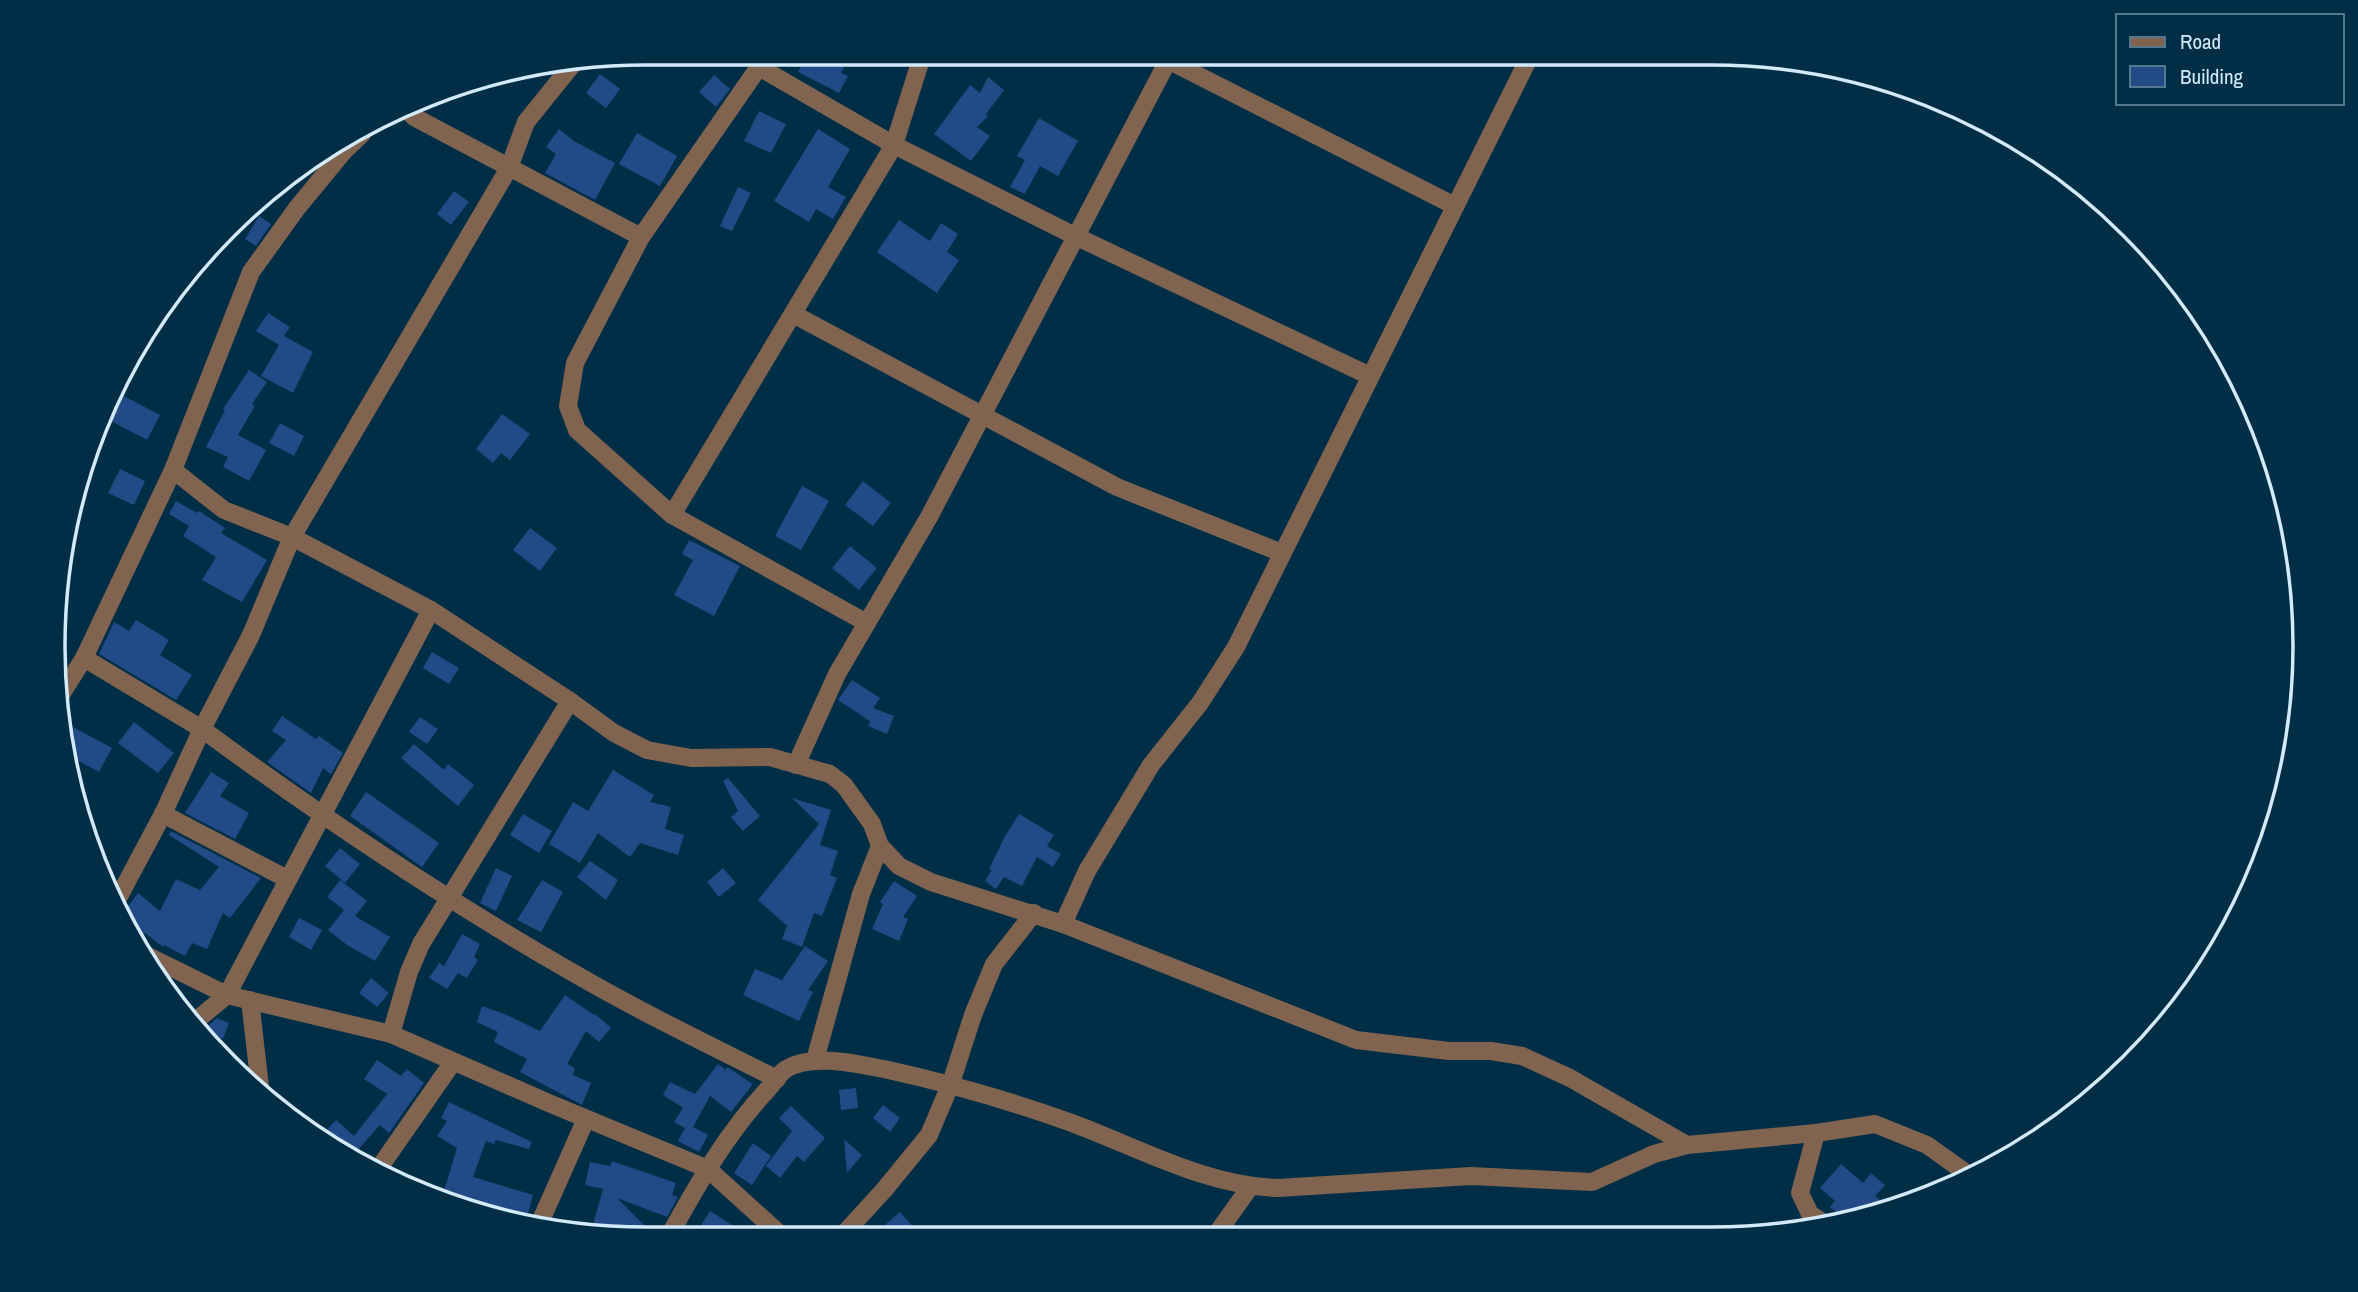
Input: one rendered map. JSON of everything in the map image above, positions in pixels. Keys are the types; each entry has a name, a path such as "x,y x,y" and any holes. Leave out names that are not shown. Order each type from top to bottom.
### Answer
{"street":[{"path":"760,65 640,237 575,363 568,406 577,430 672,515 867,623"},
{"path":"771,65 894,145 1075,236 1370,376"},
{"path":"672,515 894,145 919,65"},
{"path":"796,765 837,674 929,517 1160,65"},
{"path":"1183,65 1455,205"},
{"path":"1063,924 1087,871 1151,765 1200,703 1236,647 1525,65"},
{"path":"121,893 251,635 292,537 509,168 526,122 568,70"},
{"path":"412,115 640,237"},
{"path":"66,686 84,658 173,470 251,272 297,208 348,148"},
{"path":"793,314 1117,487 1282,553"},
{"path":"173,470 224,510 292,537 431,610 614,733 647,750 691,758 769,757 830,774 844,785 872,824 880,846 899,866 931,882 1034,913 1356,1040 1522,1056 1570,1078 1686,1145"},
{"path":"200,1018 227,995 431,610"},
{"path":"84,658 202,729 321,814 449,898 570,972 777,1079"},
{"path":"391,1034 409,972 421,944 570,701"},
{"path":"163,814 287,879"},
{"path":"815,1060 861,894 880,846"},
{"path":"849,1227 929,1135 994,964 1034,913"},
{"path":"158,961 227,995 391,1034 708,1169 772,1227"},
{"path":"250,1000 260,1080"},
{"path":"674,1227 708,1169 749,1108 786,1069 815,1060 852,1063 951,1083 1071,1123 1200,1173 1250,1187 1278,1188 1471,1175 1592,1182 1654,1154 1686,1145 1816,1133 1875,1124 1927,1145 1962,1170"},
{"path":"384,1165 453,1062"},
{"path":"542,1217 586,1119"},
{"path":"1815,1218 1810,1214 1800,1193 1816,1133"},
{"path":"1221,1227 1250,1187"}],"building":[{"path":"802,65 845,65 841,73 848,76 839,93 798,72"},
{"path":"600,74 620,89 606,108 586,93"},
{"path":"714,75 730,89 716,107 699,92"},
{"path":"988,77 1004,90 986,114 988,116 977,127 990,136 971,161 934,134 970,85 980,93"},
{"path":"759,111 786,124 771,153 744,141"},
{"path":"1039,118 1078,141 1058,176 1040,166 1025,194 1010,187 1025,160 1017,156"},
{"path":"559,129 574,141 615,163 595,200 545,173 556,154 546,147"},
{"path":"818,129 850,149 828,187 846,197 833,219 816,209 809,222 774,201"},
{"path":"637,133 677,156 660,186 619,164"},
{"path":"738,187 751,193 732,231 720,226"},
{"path":"454,191 469,202 451,225 437,214"},
{"path":"259,216 271,224 256,246 245,239"},
{"path":"899,220 930,241 941,223 958,234 947,252 959,260 937,293 877,252"},
{"path":"268,313 290,327 284,336 313,352 293,393 261,376 279,345 256,331"},
{"path":"249,370 267,382 252,404 255,406 238,435 266,450 249,481 223,467 228,457 206,447 225,410 223,409"},
{"path":"124,396 160,415 147,440 111,421"},
{"path":"502,414 530,434 510,460 501,453 493,463 476,449"},
{"path":"280,423 304,436 294,456 269,443"},
{"path":"120,469 145,481 134,505 108,493"},
{"path":"863,481 891,503 873,526 845,505"},
{"path":"802,486 829,501 801,550 775,536"},
{"path":"176,501 197,513 199,511 225,528 221,533 267,560 242,602 202,580 216,557 183,536 189,526 169,514"},
{"path":"530,528 557,548 540,571 513,550"},
{"path":"689,540 740,566 714,616 674,595 693,560 682,554"},
{"path":"850,546 877,568 859,590 832,568"},
{"path":"136,620 169,640 160,655 192,675 176,700 99,654 114,622 129,631"},
{"path":"432,652 459,668 449,684 423,668"},
{"path":"852,680 880,698 873,708 894,716 887,734 868,726 870,721 838,700"},
{"path":"282,716 343,753 331,774 323,768 311,793 267,762 286,740 272,731"},
{"path":"420,717 438,729 427,744 409,732"},
{"path":"134,722 174,753 158,773 118,743"},
{"path":"71,726 112,748 99,772 76,759"},
{"path":"414,744 444,770 448,764 474,785 458,806 401,758"},
{"path":"613,770 654,795 650,802 671,807 665,829 684,835 678,855 640,843 630,857 598,833 580,863 549,844 573,802 588,811"},
{"path":"211,772 229,783 220,796 249,813 235,839 185,813"},
{"path":"728,778 760,816 743,831 731,817 738,811 723,781"},
{"path":"366,792 439,843 422,867 350,816"},
{"path":"792,798 831,810 820,845 838,851 830,875 837,878 822,916 814,913 802,947 782,939 787,926 758,900 819,824"},
{"path":"523,814 552,831 539,853 510,835"},
{"path":"1019,814 1054,835 1047,846 1061,854 1053,867 1037,857 1022,886 1004,877 996,889 985,881 1004,838"},
{"path":"171,831 261,878 230,918 223,913 207,949 192,943 185,956 164,945 163,947 145,933 141,934 127,907 138,893 160,911 176,879 200,890 219,867 169,835"},
{"path":"340,848 360,864 345,883 325,866"},
{"path":"590,861 618,880 606,900 577,877"},
{"path":"496,868 512,876 496,911 480,903"},
{"path":"723,868 736,883 719,897 707,882"},
{"path":"340,880 367,901 355,916 390,937 375,961 328,930 344,910 327,897"},
{"path":"542,880 563,892 541,932 517,920"},
{"path":"894,881 917,896 903,917 908,919 899,941 872,929 883,904 880,902"},
{"path":"299,918 322,930 311,950 289,937"},
{"path":"462,934 480,944 474,957 478,960 467,978 458,973 447,989 429,978 439,963 444,966"},
{"path":"805,946 828,961 808,990 813,992 799,1021 743,995 755,969 782,980"},
{"path":"371,978 389,993 377,1007 359,993"},
{"path":"565,995 611,1028 599,1042 586,1031 567,1064 575,1068 573,1075 591,1083 582,1105 520,1072 527,1059 494,1042 498,1032 477,1022 482,1006 540,1031"},
{"path":"217,1018 229,1023 223,1039 216,1036 207,1027"},
{"path":"377,1060 401,1076 407,1069 424,1083 389,1133 380,1125 358,1150 326,1131 336,1120 354,1136 387,1094 364,1079"},
{"path":"718,1064 725,1069 722,1075 727,1067 753,1084 731,1112 710,1096 693,1127 708,1135 699,1152 678,1141 685,1128 674,1122 683,1108 663,1095 670,1082 695,1094"},
{"path":"856,1088 858,1108 841,1110 839,1090"},
{"path":"449,1102 532,1142 529,1149 496,1140 494,1144 486,1141 473,1177 533,1195 528,1215 444,1191 457,1148 437,1136 447,1121 441,1118"},
{"path":"883,1105 900,1118 890,1132 873,1118"},
{"path":"791,1106 825,1138 804,1162 797,1156 780,1178 766,1166 792,1131 779,1118"},
{"path":"844,1139 862,1155 847,1173"},
{"path":"753,1143 771,1156 752,1185 734,1173"},
{"path":"612,1161 676,1183 672,1195 678,1197 667,1217 617,1198 646,1227 593,1224 603,1189 585,1185 590,1162 610,1166"},
{"path":"1841,1164 1863,1183 1871,1173 1885,1185 1875,1196 1882,1201 1837,1213 1830,1207 1835,1201 1820,1188"},
{"path":"710,1211 732,1225 731,1227 700,1227"},
{"path":"900,1212 913,1227 883,1227"}]}
